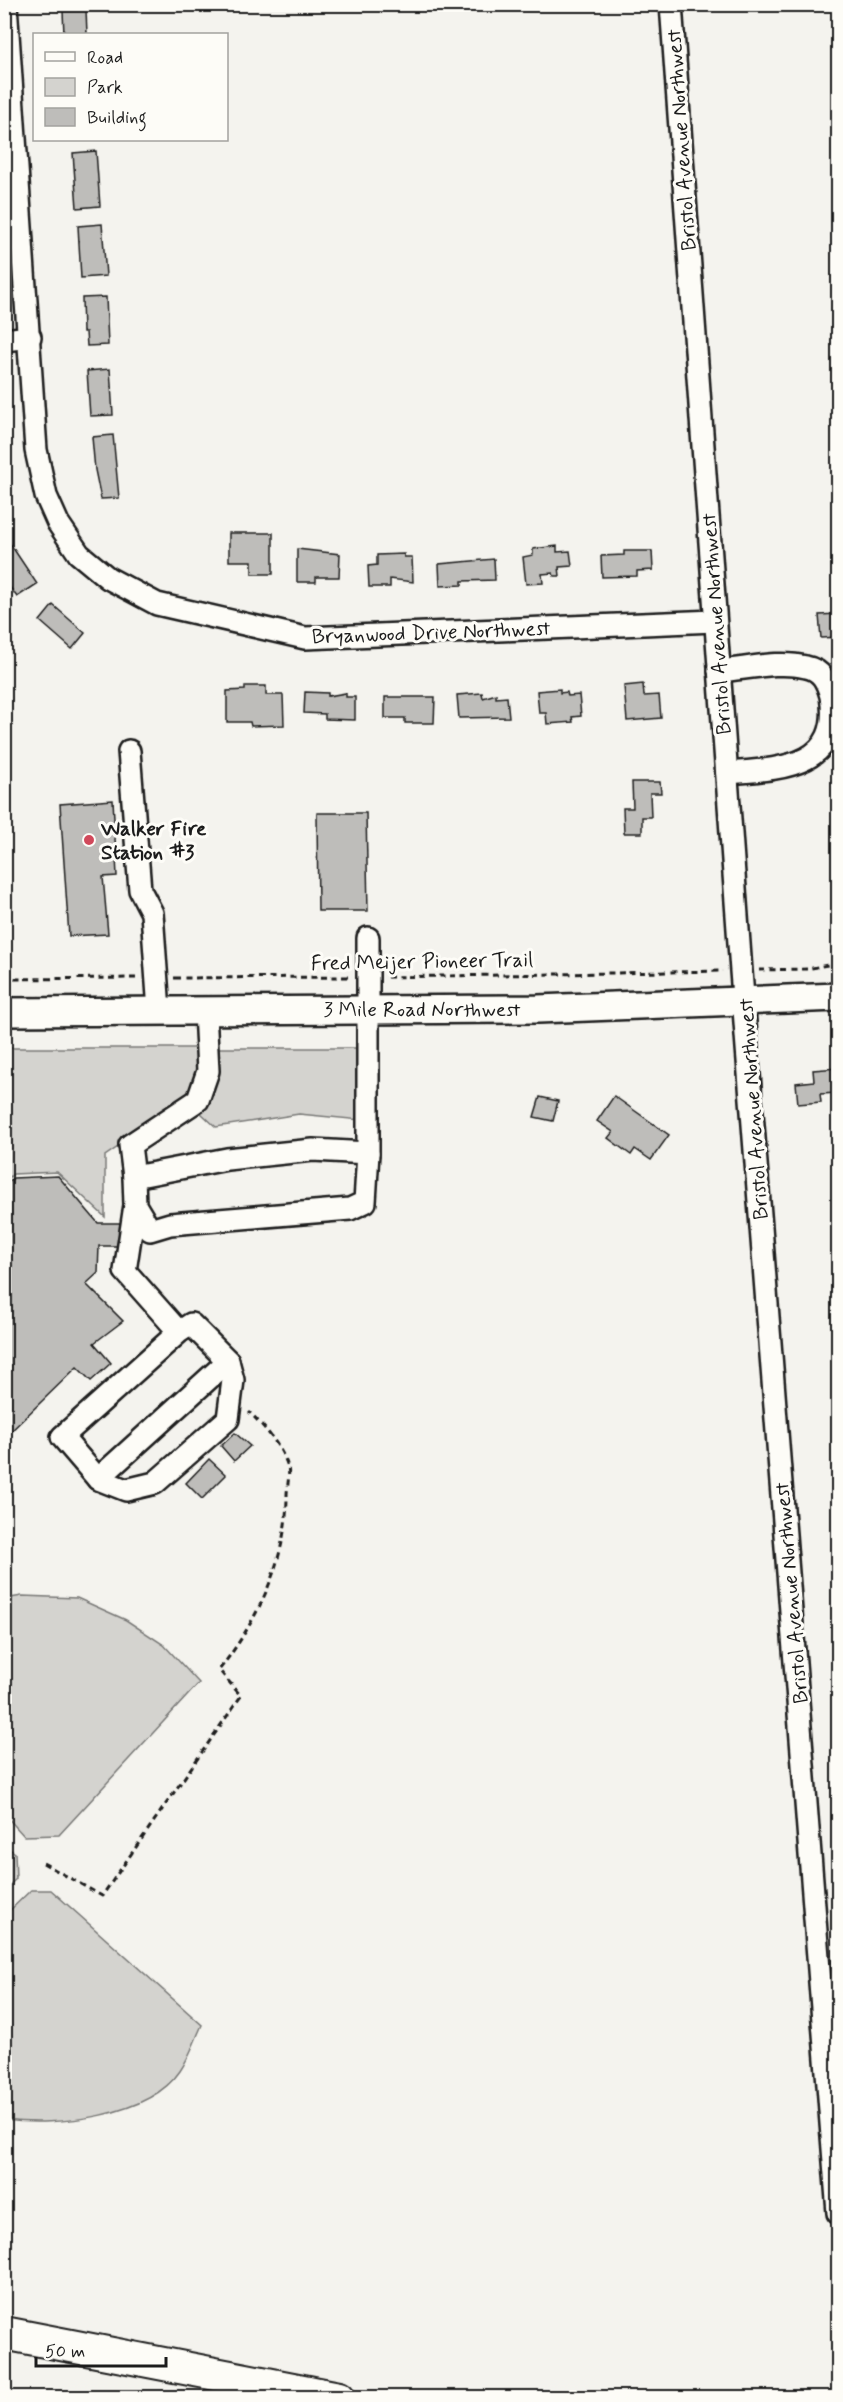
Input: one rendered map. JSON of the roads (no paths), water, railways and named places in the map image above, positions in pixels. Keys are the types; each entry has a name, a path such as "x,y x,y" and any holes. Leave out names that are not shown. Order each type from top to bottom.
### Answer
{"highway":[{"path":"4,2333 339,2397"}],"main road":[{"name":"3 Mile Road Northwest","path":"4,1012 538,1009 838,997"}],"street":[{"name":"Bryanwood Drive Northwest","path":"6,4 36,450 46,496 58,524 79,554 108,578 157,604 305,638 715,621"},
{"name":"Bristol Avenue Northwest","path":"671,4 741,970 834,2101 838,2213"},
{"path":"4,340 30,337"},
{"path":"719,671 793,665 818,672 826,681 838,726 830,746 806,762 772,770 727,773"},
{"path":"129,751 140,890 152,913 159,1011"},
{"path":"135,1204 150,1230 170,1224 350,1209 365,1202 368,1153 368,938"},
{"path":"179,1332 125,1271 135,1204 130,1145 198,1100 208,1071 205,1011"},
{"path":"134,1177 227,1159 313,1150 368,1153"},
{"path":"191,1324 228,1361 233,1380 228,1419 155,1483 126,1490 98,1479 62,1437 179,1332 191,1324"},
{"path":"98,1479 228,1361"}],"place":[{"name":"Walker Fire Station #3","path":"89,840"}]}
